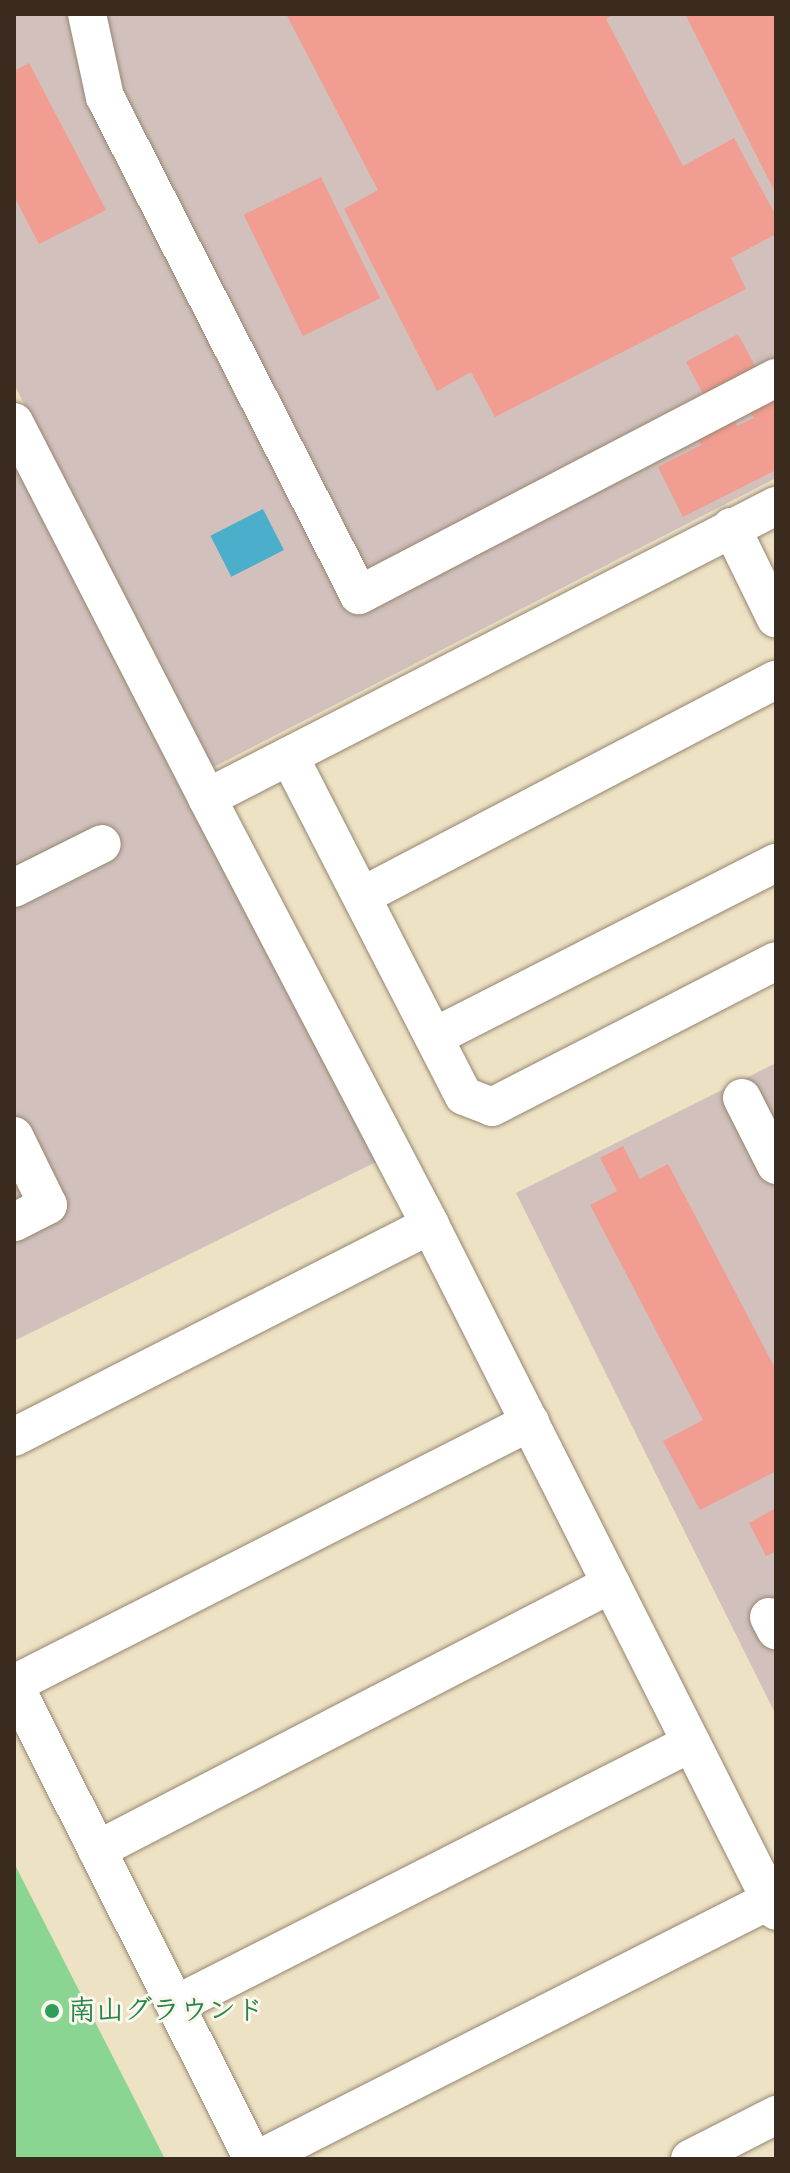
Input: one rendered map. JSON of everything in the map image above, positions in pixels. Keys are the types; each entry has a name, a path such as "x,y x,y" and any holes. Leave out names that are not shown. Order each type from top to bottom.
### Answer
{"street":[{"path":"87,14 105,97 359,595 776,378"},
{"path":"14,422 215,794 773,1906 256,2159 14,1685 530,1422"},
{"path":"215,794 776,506"},
{"path":"731,527 776,619"},
{"path":"362,896 776,680"},
{"path":"289,756 464,1096 492,1107 776,961"},
{"path":"14,888 102,844"},
{"path":"434,1037 776,863"},
{"path":"742,1098 776,1165"},
{"path":"14,1136 48,1205 14,1222"},
{"path":"14,1437 430,1225"},
{"path":"97,1850 611,1584"},
{"path":"175,2005 691,1743"},
{"path":"690,2159 776,2115"}],"shaded area":[{"path":"14,14 776,14 776,478 208,770 14,384"},
{"path":"14,444 378,1161 14,1341"},
{"path":"776,1063 776,1715 516,1193"}],"green space":[{"name":"南山グラウンド","path":"14,1863 165,2159 14,2159"}],"water":[{"path":"263,509 284,550 231,577 210,536"}],"building":[{"path":"286,14 614,14 606,19 683,166 734,138 776,216 776,234 731,258 746,289 495,417 471,372 437,391 344,209 378,190"},
{"path":"685,14 776,14 776,194"},
{"path":"29,63 106,210 39,244 14,196 14,71"},
{"path":"321,177 380,298 303,336 244,215"},
{"path":"738,334 758,372 706,400 686,362"},
{"path":"776,390 776,470 683,517 658,467 701,445 694,432 731,413 737,426 754,418 747,405"},
{"path":"623,1146 640,1179 668,1164 776,1370 776,1471 700,1510 663,1441 703,1420 590,1205 617,1191 600,1158"},
{"path":"776,1508 776,1551 766,1556 749,1523"}],"place":[{"name":"南山グラウンド","path":"52,2011"}]}
